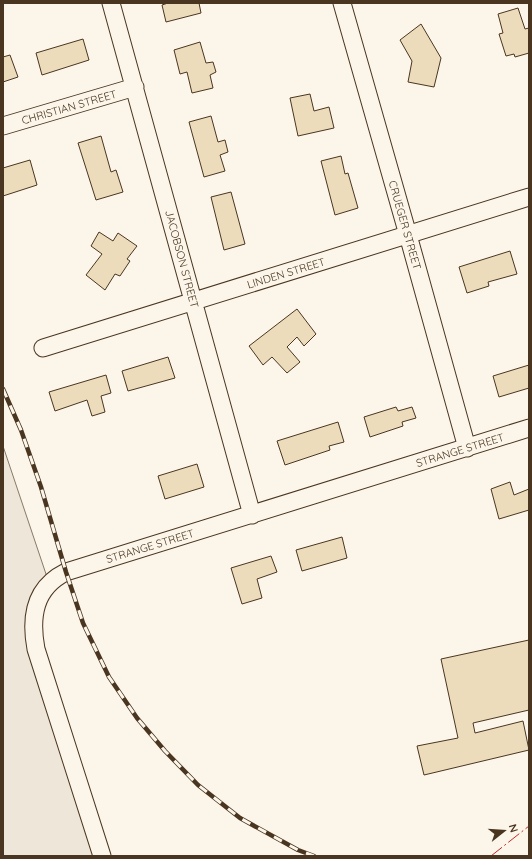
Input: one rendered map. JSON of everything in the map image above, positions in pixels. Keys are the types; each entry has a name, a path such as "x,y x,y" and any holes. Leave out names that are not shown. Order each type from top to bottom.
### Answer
{"street":[{"name":"JACOBSON STREET","path":"112,3 252,514"},
{"name":"CRUEGER STREET","path":"342,3 467,448"},
{"name":"CHRISTIAN STREET","path":"3,126 135,87"},
{"name":"LINDEN STREET","path":"43,348 529,197"},
{"name":"STRANGE STREET","path":"102,856 33,636 35,610 44,589 49,583 57,576 66,572 529,428"}],"shaded area":[{"path":"3,446 49,583 33,621 102,856 3,856"}],"building":[{"path":"168,3 199,3 201,13 166,22 162,5"},
{"path":"518,8 525,29 529,28 529,53 515,57 514,54 506,56 499,34 503,33 498,14"},
{"path":"421,24 441,58 434,87 408,82 412,61 400,40"},
{"path":"83,39 89,60 42,75 36,53"},
{"path":"200,42 206,63 213,62 216,72 210,75 213,88 192,93 187,72 180,74 174,50"},
{"path":"10,55 18,77 3,82 3,57"},
{"path":"310,94 314,111 329,107 334,128 298,136 290,98"},
{"path":"211,116 218,142 225,140 228,152 220,155 225,171 204,177 189,122"},
{"path":"101,136 111,172 116,170 123,192 96,200 78,143"},
{"path":"341,156 345,174 348,173 358,208 335,215 321,161"},
{"path":"30,160 37,185 3,196 3,168"},
{"path":"231,192 245,244 224,250 211,197"},
{"path":"99,232 113,241 118,233 137,246 127,259 130,261 120,276 115,274 105,290 86,275 102,254 91,246"},
{"path":"510,251 517,274 488,282 489,286 467,293 459,267"},
{"path":"297,309 316,334 304,346 297,337 287,347 300,362 287,373 272,357 263,365 249,346"},
{"path":"168,357 175,378 128,391 122,371"},
{"path":"529,365 529,388 499,397 493,376"},
{"path":"106,375 111,393 101,396 105,412 92,416 87,400 55,411 49,392"},
{"path":"396,407 398,411 412,407 416,418 402,422 403,426 370,437 364,417"},
{"path":"338,422 344,442 329,446 330,450 285,465 277,441"},
{"path":"197,464 204,487 165,499 158,476"},
{"path":"510,482 514,495 529,489 529,510 499,519 491,489"},
{"path":"342,537 347,558 302,571 296,550"},
{"path":"271,556 277,572 257,579 262,598 242,604 231,568"},
{"path":"529,640 529,710 473,723 475,733 523,721 529,750 424,775 417,746 458,738 441,659"}],"railway":[{"path":"3,389 21,430 41,487 83,623 109,677 137,718 165,751 198,785 240,818 298,850 314,856"}],"power":[{"path":"491,856 529,826"}]}
